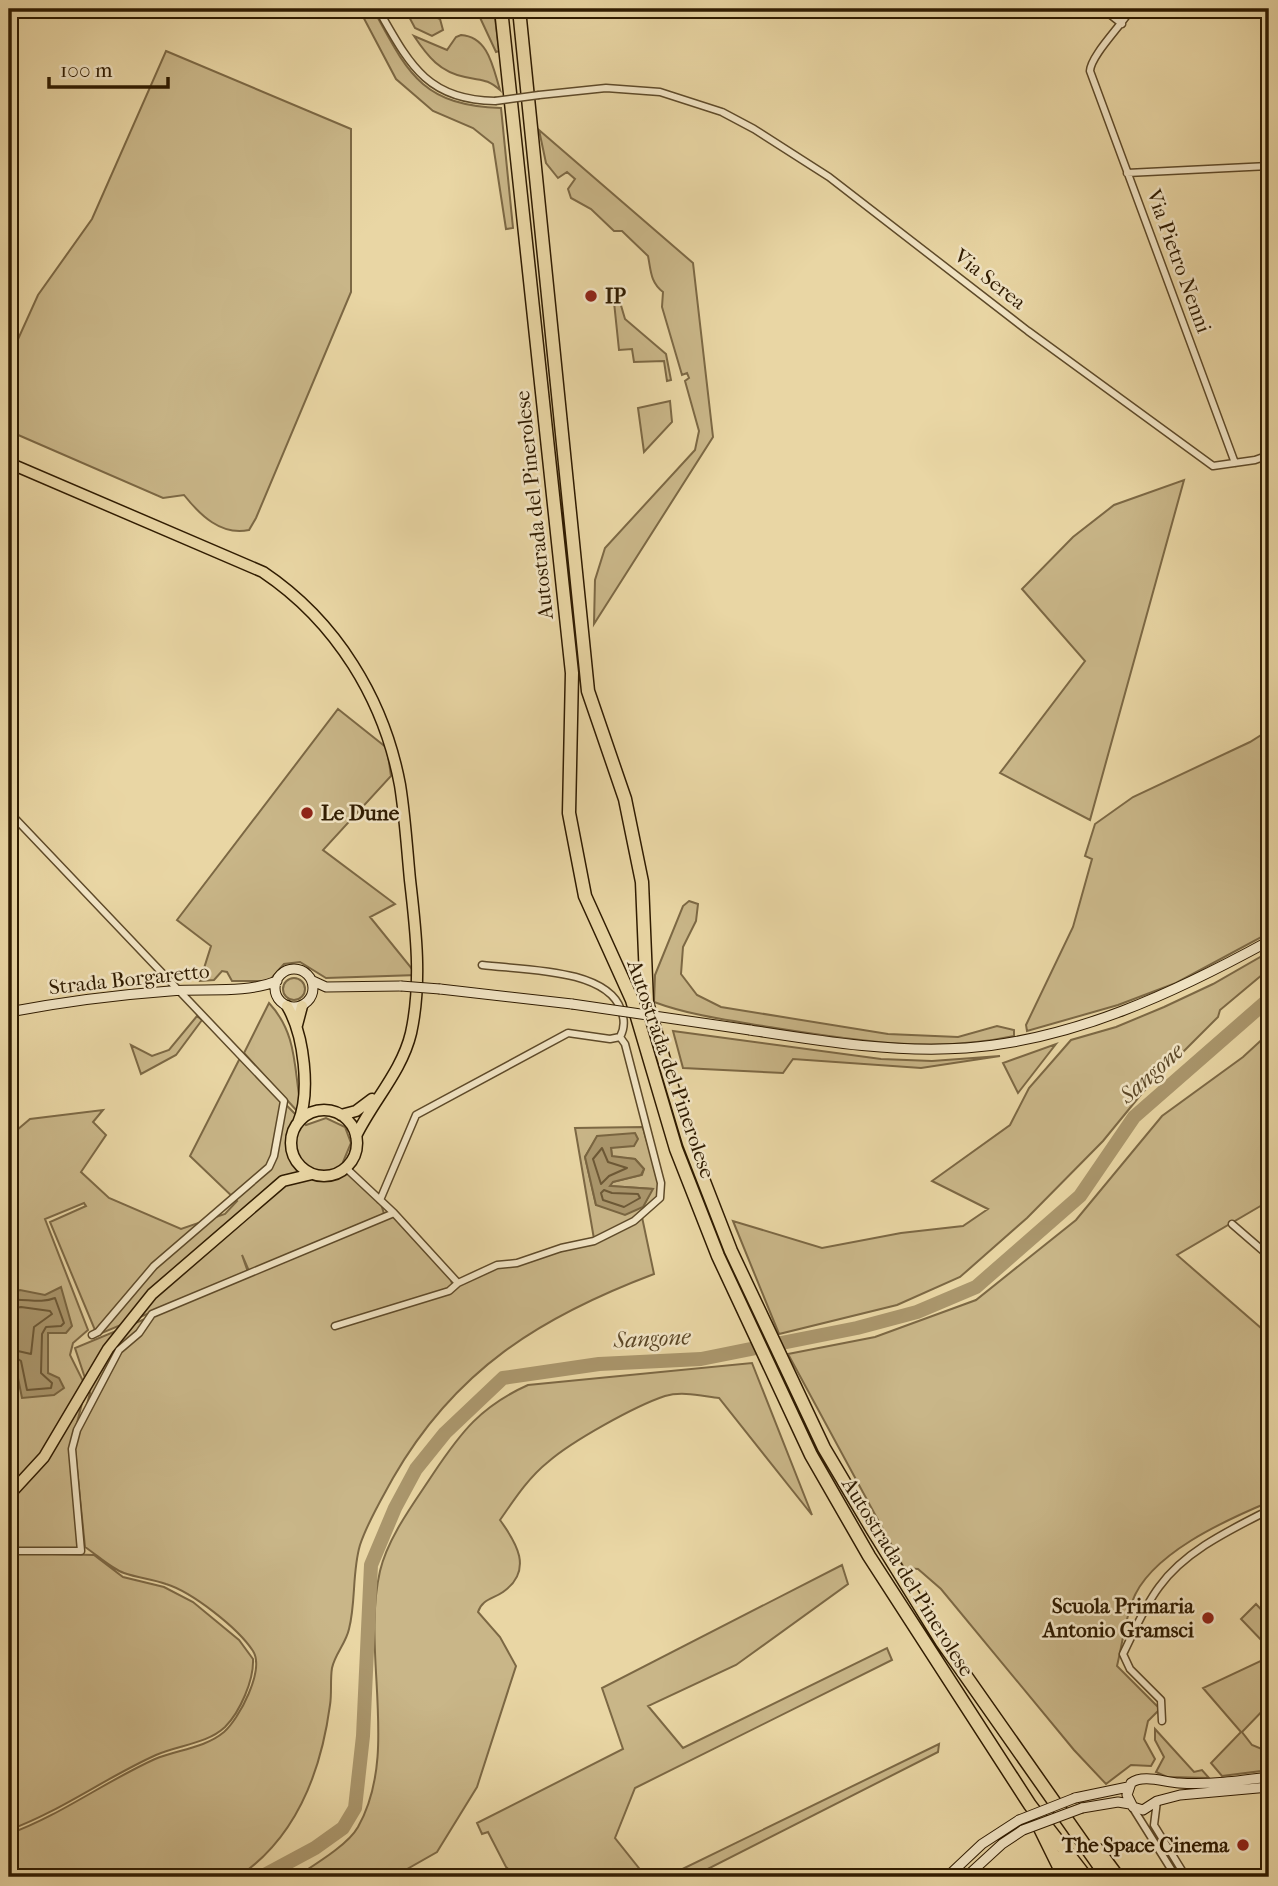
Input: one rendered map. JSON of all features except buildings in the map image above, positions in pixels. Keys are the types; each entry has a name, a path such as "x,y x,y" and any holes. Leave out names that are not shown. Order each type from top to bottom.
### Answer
{"highway":[{"name":"Autostrada del Pinerolese","path":"501,9 572,673 569,813 590,909 629,992 676,1149 718,1256 796,1421 869,1556 1030,1805 1086,1877"},
{"name":"Autostrada del Pinerolese","path":"519,9 588,691 625,799 642,882 648,1003 690,1143 731,1251 799,1397 872,1529 942,1642 1107,1877"},
{"path":"1019,1751 1118,1877"},
{"path":"1030,1805 1045,1843 1064,1877"},
{"path":"1030,1805 1075,1877"}],"main road":[{"path":"9,463 263,572 286,588 338,642 363,680 383,721 400,784 417,950 416,999 410,1036 401,1061 356,1136 356,1153 346,1168 330,1176 312,1174 284,1181 163,1283 108,1349 55,1442 32,1472 9,1495"},
{"path":"284,1181 292,1161 292,1149 304,1106 306,1086 297,1027 287,1006"},
{"path":"297,1027 302,1006"},
{"path":"297,1125 306,1116 324,1111 341,1115 362,1108 387,1085"},
{"path":"306,1086 324,1111"},
{"path":"341,1115 356,1136"},
{"path":"292,1149 301,1167 312,1174"}],"street":[{"name":"Via Serea","path":"378,9 422,78 456,97 495,101 606,88 635,89 691,101 743,124 829,177 1028,331 1213,466 1269,455"},
{"path":"1103,9 1122,24 1131,9"},
{"name":"Via Pietro Nenni","path":"1122,24 1094,58 1090,71 1235,463"},
{"path":"1128,173 1269,166"},
{"path":"9,812 285,1101 274,1156 264,1172 154,1266 93,1335"},
{"path":"313,987 401,986 440,989 898,1048 967,1048 1024,1039 1110,1016 1198,980 1269,941"},
{"path":"482,965 580,978 603,987 612,992 621,1010 624,1024 620,1037"},
{"path":"294,969 306,973 313,987 302,1006 287,1006 276,995 276,981 284,972 294,969"},
{"name":"Strada Borgaretto","path":"9,1012 69,1000 178,990 254,987 276,981"},
{"name":"Strada Borgaretto","path":"254,987 276,995"},
{"path":"380,1200 416,1115 568,1033 610,1039 620,1037"},
{"path":"335,1326 449,1291 458,1283 488,1268 517,1263 603,1238 634,1221 660,1198 661,1183 625,1044 620,1037"},
{"path":"346,1168 394,1213 458,1283"},
{"path":"9,1551 81,1551 72,1449 77,1430 119,1350 139,1333 152,1314 394,1213"},
{"path":"1232,1224 1269,1256"},
{"path":"1161,1721 1161,1700 1130,1669 1123,1654 1147,1607 1159,1587 1187,1558 1269,1510"},
{"path":"947,1877 982,1844 1019,1820 1074,1798 1128,1787 1137,1779 1223,1783 1269,1777"},
{"path":"1152,1781 1158,1790 1154,1825 1186,1877"},
{"path":"1128,1787 1130,1804 1176,1877"},
{"path":"966,1877 1002,1844 1023,1830 1082,1808 1118,1802 1143,1810 1157,1801 1180,1795 1269,1787"}],"shaded area":[{"path":"359,9 373,9 408,68 435,92 474,106 501,108 513,228 506,229 493,144 473,128 433,111 396,79"},
{"path":"409,9 417,9 440,19 443,30 432,36 415,28 407,13"},
{"path":"476,9 494,9 499,51 496,52"},
{"path":"461,35 478,41 484,47 500,90 487,82 448,71 430,57 414,36 447,50 456,37"},
{"path":"166,51 351,129 351,292 249,530 220,527 197,510 184,495 163,498 9,431 9,359 38,295 92,219"},
{"path":"539,130 693,263 713,437 594,624 595,580 605,548 695,450 699,431 685,381 689,378 687,373 682,375 662,307 663,292 653,280 648,256 622,231 614,231 591,209 571,198 568,189 575,179 567,172 558,178 546,163"},
{"path":"614,302 620,302 625,319 666,354 671,380 667,381 664,361 634,362 632,349 619,350"},
{"path":"670,401 672,422 644,452 638,408"},
{"path":"1184,480 1090,820 1000,773 1085,661 1022,589 1073,537 1114,505"},
{"name":"Le Dune","path":"338,709 387,748 391,776 323,850 395,904 370,917 417,975 326,978 300,962 284,964 269,981 232,981 227,972 222,971 214,980 200,981 211,946 177,920"},
{"path":"1269,730 1269,933 1176,983 1118,1005 1027,1031 1026,1025 1073,927 1092,859 1085,856 1095,824 1133,797 1250,742"},
{"path":"689,901 698,904 696,921 683,947 681,974 697,995 721,1007 888,1034 958,1037 997,1026 1014,1030 1014,1036 953,1044 892,1043 799,1032 711,1017 654,1002 655,975 683,906"},
{"path":"1269,952 1269,969 1220,1010 1218,1017 1143,1092 1103,1141 1027,1218 960,1277 897,1305 779,1334 733,1221 822,1248 901,1233 963,1226 988,1209 932,1181 1010,1125 1029,1088 1071,1040 1116,1027 1164,1007 1213,984"},
{"path":"294,978 302,981 305,989 302,997 294,1000 286,997 283,989 286,981"},
{"path":"269,1003 278,1014 289,1037 300,1102 298,1112 244,1053"},
{"path":"197,1016 202,1020 176,1055 141,1074 131,1045 152,1056 169,1050"},
{"path":"673,1031 881,1059 932,1061 1000,1056 921,1068 793,1059 783,1073 683,1068"},
{"path":"1269,1033 1269,1201 1177,1255 1269,1335 1269,1502 1232,1518 1191,1541 1171,1554 1141,1585 1132,1602 1117,1666 1160,1709 1148,1721 1144,1739 1155,1759 1151,1766 1131,1765 1106,1784 1074,1750 941,1589 918,1569 904,1568 788,1354 875,1337 976,1300 1076,1220 1162,1116 1243,1057"},
{"path":"1056,1044 1018,1093 1003,1063"},
{"path":"240,1058 306,1125 326,1118 345,1127 351,1143 343,1162 380,1200 384,1214 249,1271 242,1255 248,1272 97,1335 50,1222 86,1206 84,1203 45,1219 88,1330 73,1343 70,1355 86,1387 73,1439 79,1549 9,1548 9,1130 17,1130 30,1119 103,1110 93,1122 106,1135 81,1172 109,1198 181,1229 225,1214 237,1201 190,1156"},
{"path":"643,1127 659,1185 656,1199 642,1213 594,1239 575,1128","holes":["597,1137 611,1148 612,1157 635,1159 644,1169 642,1175 612,1182 610,1186 652,1189 643,1207 596,1205 585,1157"]},
{"path":"393,1216 450,1278 453,1286 489,1269 595,1243 642,1217 654,1274 574,1309 504,1352 473,1377 417,1440 379,1503 360,1545 348,1634 332,1668 326,1730 312,1779 290,1823 276,1843 258,1861 238,1877 9,1877 9,1834 47,1818 155,1759 200,1745 224,1732 243,1706 256,1670 256,1659 246,1642 201,1603 177,1588 119,1571 85,1547 75,1449 90,1393 75,1348"},
{"path":"752,1363 812,1515 719,1398 685,1394 665,1396 621,1416 559,1454 528,1482 500,1520 512,1537 519,1556 518,1575 503,1592 485,1602 478,1612 500,1637 516,1666 477,1787 437,1852 393,1877 296,1877 347,1841 358,1827 370,1798 378,1735 374,1635 380,1571 402,1521 463,1433 497,1402 528,1385"},
{"path":"9,1553 94,1555 123,1577 164,1587 193,1602 239,1640 253,1659 249,1686 231,1721 210,1737 156,1755 47,1814 9,1830"},
{"path":"842,1565 848,1584 736,1665 648,1706 683,1748 887,1648 892,1660 635,1788 615,1838 646,1877 517,1877 506,1867 488,1832 482,1834 477,1823 623,1749 602,1688"},
{"path":"1256,1604 1269,1618 1269,1642 1266,1645 1241,1619"},
{"path":"1269,1657 1269,1704 1242,1732 1252,1745 1269,1752 1269,1770 1222,1776 1211,1763 1241,1732 1203,1688"},
{"path":"1155,1729 1194,1772 1202,1770 1209,1778 1167,1777 1156,1772 1164,1757 1155,1740"},
{"path":"939,1744 938,1752 692,1877 666,1877"}],"water":[{"path":"635,1133 638,1139 634,1146 611,1148 612,1156 635,1159 644,1169 641,1175 613,1182 610,1186 653,1189 643,1207 625,1215 596,1205 585,1157 597,1136"},
{"path":"61,1287 72,1326 66,1333 48,1333 48,1373 59,1378 64,1388 54,1395 22,1398 15,1363 9,1366 9,1294 20,1290 45,1295"}],"waterway":[{"name":"Sangone","path":"261,1877 315,1848 343,1828 355,1808 363,1736 371,1565 395,1508 416,1469 445,1433 503,1378 599,1364 701,1359 857,1328 917,1312 976,1287 1080,1196 1134,1117 1269,999"}],"place":[{"name":"IP","path":"591,296"},
{"name":"Le Dune","path":"307,813"},
{"name":"Scuola Primaria Antonio Gramsci","path":"1208,1618"},
{"name":"The Space Cinema","path":"1243,1845"}]}
